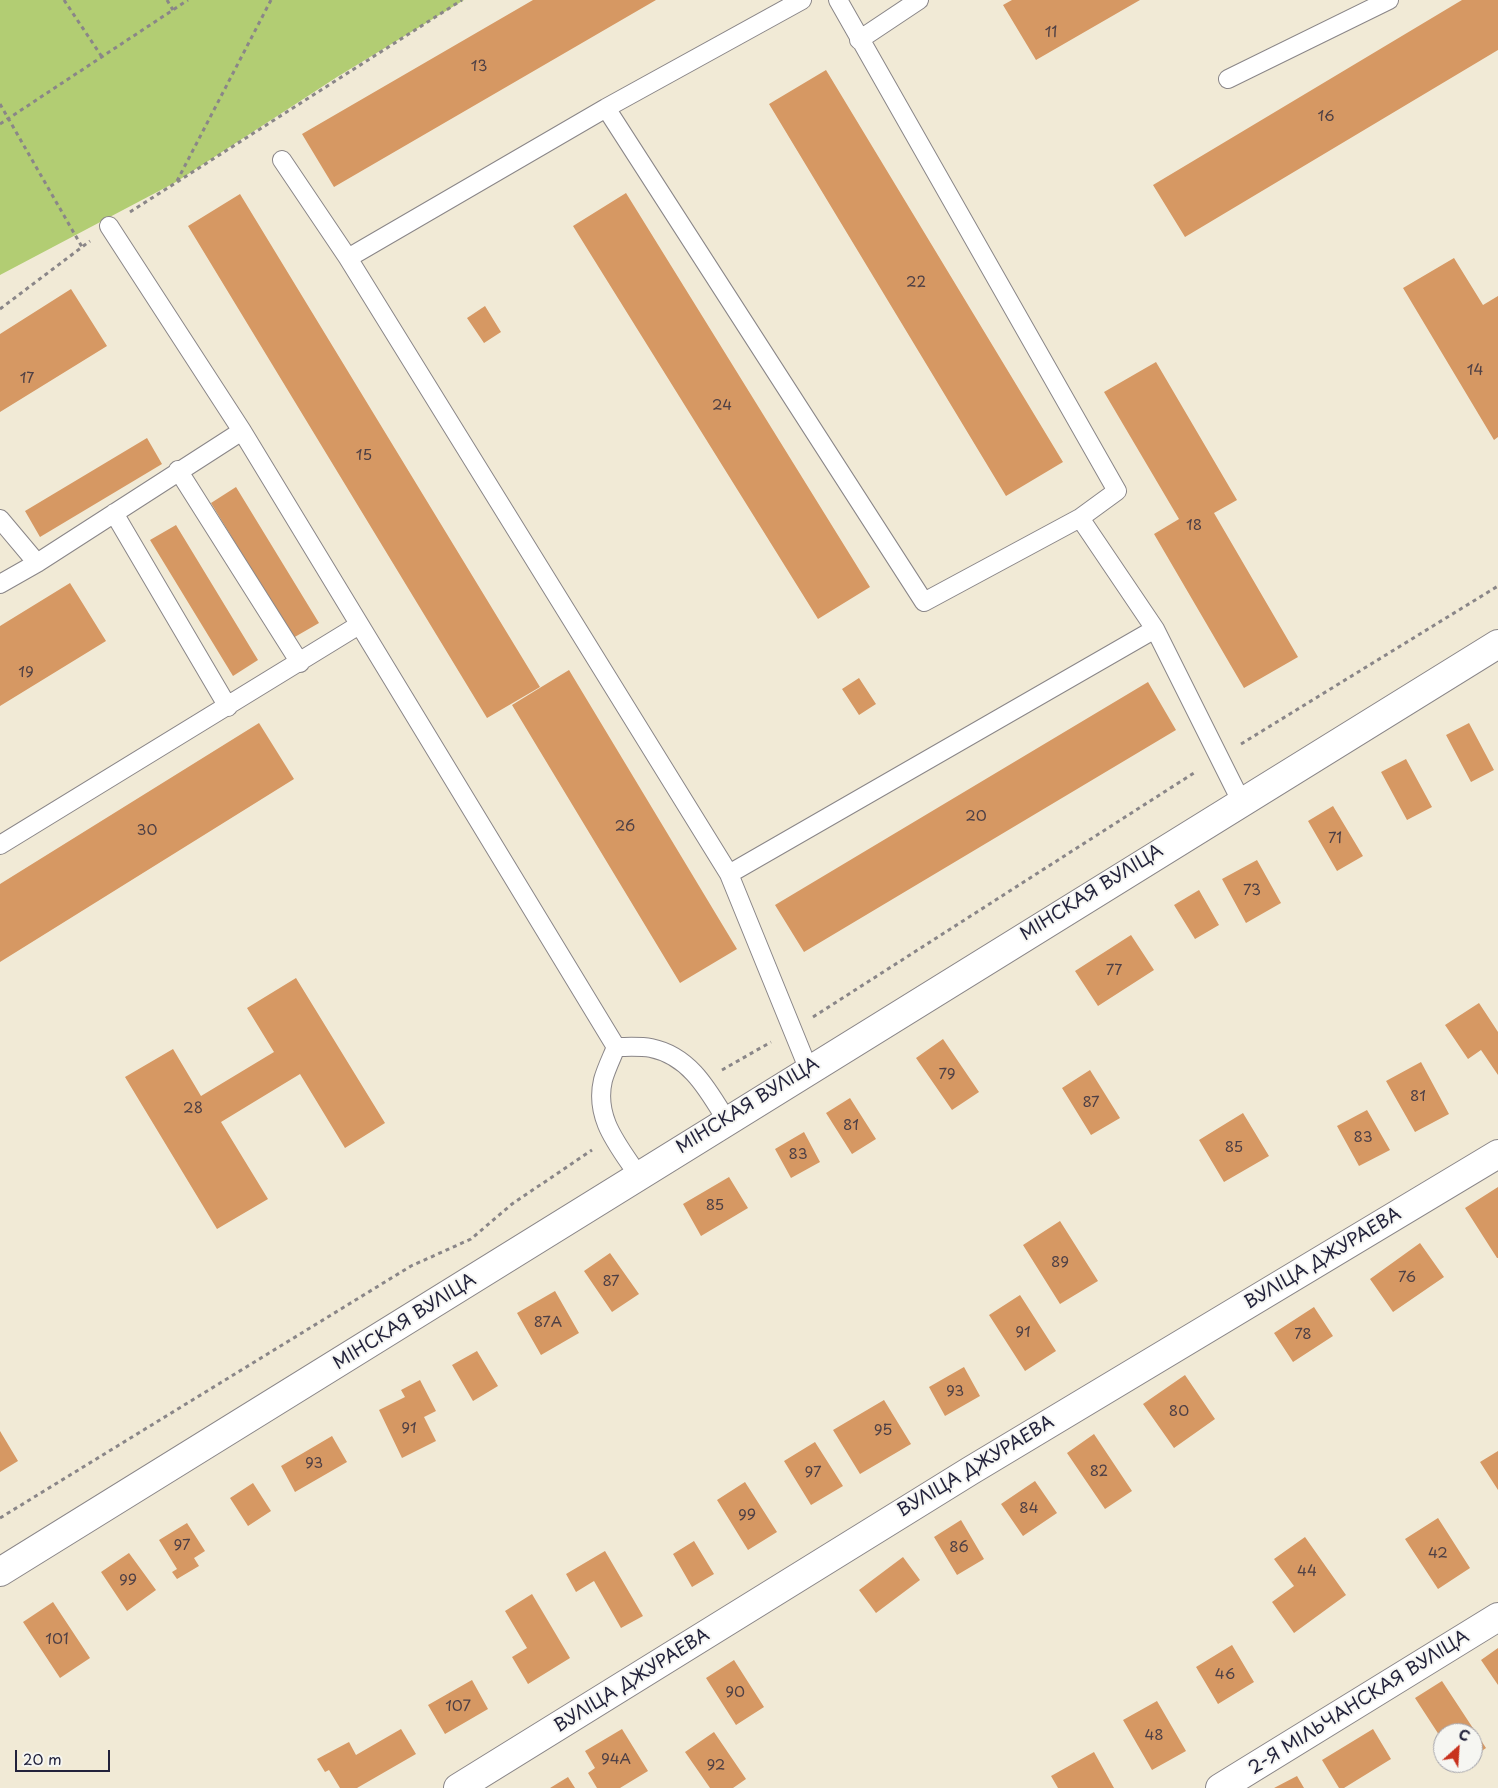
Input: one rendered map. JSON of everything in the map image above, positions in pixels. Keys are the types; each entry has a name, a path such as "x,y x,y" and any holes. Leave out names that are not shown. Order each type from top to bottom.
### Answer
{"street":[{"name":"МІНСКАЯ ВУЛІЦА","path":"0,1572 490,1270 808,1068 1498,644"},
{"name":"ВУЛІЦА ДЖУРАЕВА","path":"458,1788 953,1481 1498,1154"},
{"name":"2-Я МІЛЬЧАНСКАЯ ВУЛІЦА","path":"1220,1788 1498,1617"}],"lane":[{"path":"348,258 606,108 802,0"},
{"path":"606,108 924,602 1080,518 1117,491 859,40 838,0"},
{"path":"859,40 919,0"},
{"path":"1228,80 1389,0"},
{"path":"282,160 348,258 729,874 808,1068"},
{"path":"109,226 242,431 616,1047"},
{"path":"0,584 37,563 178,470 242,431"},
{"path":"178,470 300,663"},
{"path":"114,513 228,707"},
{"path":"1080,518 1155,629 1241,801"},
{"path":"0,519 37,563"},
{"path":"0,845 300,663 359,625"},
{"path":"729,874 1155,629"},
{"path":"616,1047 652,1048 683,1061 703,1081 727,1121"},
{"path":"616,1047 603,1080 601,1110 612,1136 638,1175"}],"path":[{"path":"64,0 102,57"},
{"path":"167,0 173,10"},
{"path":"0,124 188,0"},
{"path":"176,182 272,0"},
{"path":"0,309 109,226 462,0"},
{"path":"0,104 82,247"},
{"path":"703,1081 792,1030 1218,758 1498,586"},
{"path":"0,1518 411,1266 472,1239 512,1204 612,1136"}],"green space":[{"path":"0,0 464,0 337,77 176,182 0,275"}],"building":[{"path":"533,0 656,0 334,187 302,134"},
{"path":"1012,0 1140,0 1036,60 1003,5"},
{"path":"1462,0 1498,0 1498,50 1185,237 1153,185"},
{"path":"826,70 1063,462 1006,496 769,104"},
{"path":"626,193 870,587 818,619 573,226"},
{"path":"240,194 540,687 487,718 188,226"},
{"path":"1454,258 1483,305 1498,296 1498,437 1494,440 1403,288"},
{"path":"71,289 107,346 0,412 0,334"},
{"path":"485,306 501,332 484,343 467,318"},
{"path":"1156,362 1237,500 1214,513 1298,657 1244,688 1154,534 1179,519 1104,392"},
{"path":"147,438 162,464 40,537 25,511"},
{"path":"236,487 319,623 293,638 211,503"},
{"path":"176,525 258,660 233,676 150,540"},
{"path":"70,583 106,641 0,706 0,626"},
{"path":"569,670 737,949 680,983 512,705"},
{"path":"859,678 876,704 859,715 842,689"},
{"path":"1148,682 1176,730 804,952 775,905"},
{"path":"259,723 294,779 0,962 0,884"},
{"path":"1469,723 1494,770 1471,782 1446,735"},
{"path":"1406,759 1432,807 1407,820 1381,772"},
{"path":"1333,806 1363,856 1337,871 1308,821"},
{"path":"1257,860 1281,903 1246,923 1222,879"},
{"path":"1199,890 1219,925 1195,939 1174,905"},
{"path":"1131,935 1154,970 1098,1006 1075,971"},
{"path":"296,978 385,1123 345,1148 300,1074 221,1122 268,1199 217,1229 125,1077 173,1049 201,1096 274,1052 247,1008"},
{"path":"1479,1003 1498,1032 1498,1075 1481,1050 1468,1059 1445,1025"},
{"path":"943,1039 979,1092 952,1110 916,1058"},
{"path":"1421,1062 1449,1114 1415,1132 1386,1081"},
{"path":"1090,1070 1120,1118 1091,1135 1062,1088"},
{"path":"850,1098 876,1139 852,1154 826,1113"},
{"path":"1367,1110 1390,1150 1359,1166 1337,1126"},
{"path":"1243,1113 1269,1156 1224,1182 1199,1140"},
{"path":"804,1132 820,1162 791,1178 775,1149"},
{"path":"729,1177 748,1208 701,1236 683,1204"},
{"path":"1498,1187 1498,1258 1497,1258 1465,1208"},
{"path":"1060,1221 1098,1281 1060,1304 1023,1245"},
{"path":"1420,1243 1444,1277 1393,1312 1370,1279"},
{"path":"610,1253 639,1294 612,1312 584,1271"},
{"path":"555,1291 579,1333 541,1355 517,1313"},
{"path":"1020,1295 1056,1351 1025,1371 989,1315"},
{"path":"1314,1307 1333,1336 1293,1362 1274,1333"},
{"path":"477,1351 498,1386 473,1401 452,1365"},
{"path":"964,1367 980,1396 945,1416 929,1387"},
{"path":"1185,1375 1215,1419 1174,1448 1143,1404"},
{"path":"420,1380 436,1411 424,1417 436,1441 402,1458 379,1410 405,1397 401,1390"},
{"path":"884,1400 911,1444 860,1474 833,1430"},
{"path":"0,1431 18,1461 0,1472"},
{"path":"1094,1434 1132,1491 1105,1509 1067,1453"},
{"path":"332,1436 347,1462 295,1492 281,1466"},
{"path":"815,1442 843,1486 811,1505 784,1461"},
{"path":"1498,1451 1498,1490 1480,1462"},
{"path":"1035,1481 1057,1513 1023,1536 1001,1504"},
{"path":"745,1482 777,1532 748,1550 717,1500"},
{"path":"253,1483 271,1511 248,1526 230,1498"},
{"path":"1438,1518 1470,1568 1438,1589 1405,1539"},
{"path":"961,1520 984,1559 957,1575 934,1537"},
{"path":"187,1523 205,1551 194,1558 199,1566 177,1579 172,1572 177,1569 159,1540"},
{"path":"1305,1537 1346,1595 1294,1633 1272,1602 1294,1586 1274,1559"},
{"path":"694,1541 714,1574 692,1587 673,1554"},
{"path":"605,1551 643,1616 621,1628 594,1581 576,1592 566,1574"},
{"path":"129,1553 156,1590 127,1611 101,1572"},
{"path":"903,1557 920,1580 876,1613 859,1590"},
{"path":"532,1594 570,1658 528,1684 512,1657 527,1648 505,1611"},
{"path":"53,1602 90,1658 60,1678 23,1622"},
{"path":"1232,1645 1254,1682 1218,1704 1196,1667"},
{"path":"1498,1648 1498,1685 1481,1660"},
{"path":"734,1660 764,1707 736,1725 706,1678"},
{"path":"472,1680 488,1709 445,1734 428,1705"},
{"path":"1442,1681 1470,1723 1433,1723 1433,1726 1415,1698"},
{"path":"1157,1701 1186,1751 1152,1770 1123,1720"},
{"path":"401,1729 416,1754 357,1788 340,1788 329,1770 325,1772 317,1759 349,1742 356,1755"},
{"path":"622,1729 648,1771 620,1788 597,1788 588,1773 595,1768 585,1751"},
{"path":"1373,1729 1391,1759 1344,1788 1339,1788 1322,1760"},
{"path":"714,1732 746,1779 733,1788 710,1788 685,1752"},
{"path":"1094,1752 1114,1788 1058,1788 1051,1776"},
{"path":"1297,1776 1304,1788 1274,1788"},
{"path":"568,1777 575,1788 550,1788"}]}
